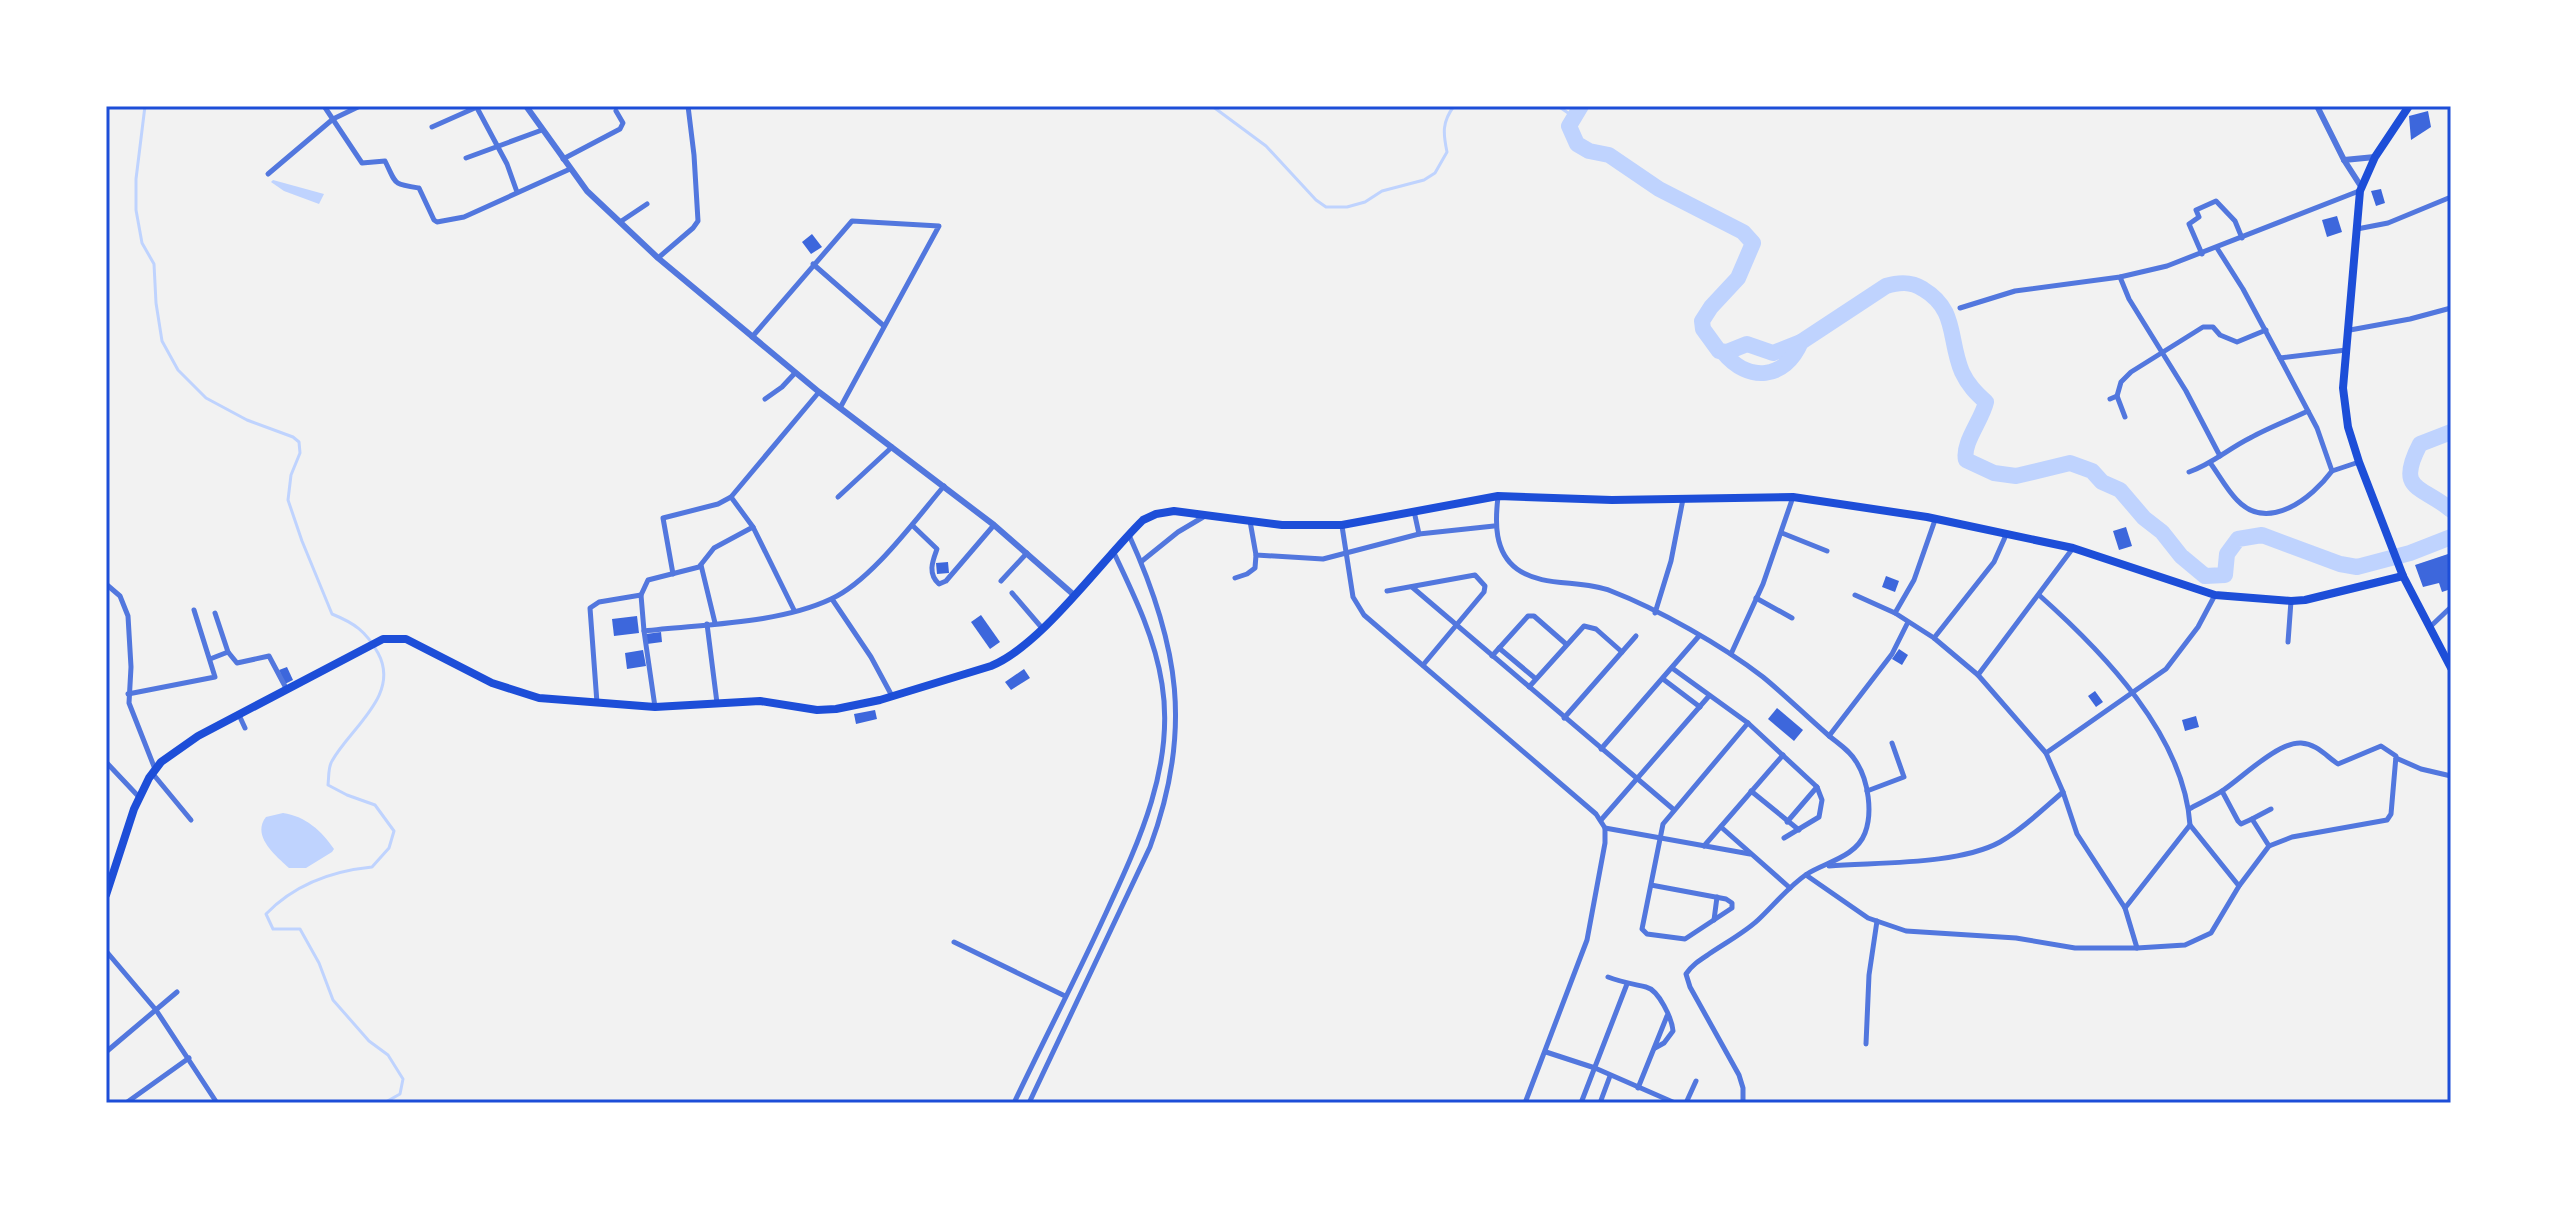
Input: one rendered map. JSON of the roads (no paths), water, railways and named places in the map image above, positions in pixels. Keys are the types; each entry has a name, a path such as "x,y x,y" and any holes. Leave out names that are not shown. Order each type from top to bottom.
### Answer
{"main road":[{"path":"2409,106 2375,157 2361,190 2343,388 2348,427 2359,462 2403,576 2451,668"},
{"path":"106,895 139,798 154,771 178,748 376,642 390,638 406,639 507,689 539,698 655,707 760,701 817,710 855,706 999,662 1018,651 1143,520 1163,511 1209,513 1305,526 1342,525 1498,496 1612,500 1793,497 1935,519 2073,548 2215,595 2291,601 2403,576"}],"street":[{"path":"324,106 362,163 383,159 396,184 404,188 419,188 437,222 464,217 570,169"},
{"path":"268,174 333,119 360,106"},
{"path":"526,106 598,203 658,258 795,373 994,525 1074,595"},
{"path":"658,258 698,221 688,106"},
{"path":"1960,308 2015,291 2120,277 2202,254 2361,190 2317,106"},
{"path":"432,127 476,107 517,192"},
{"path":"563,159 620,129 623,123 616,111"},
{"path":"466,158 542,130"},
{"path":"2344,160 2375,157"},
{"path":"2356,229 2388,223 2451,197"},
{"path":"2202,254 2189,224 2199,218 2196,210 2216,201 2235,221 2242,238"},
{"path":"619,223 647,204"},
{"path":"752,337 852,221 939,226 840,408"},
{"path":"2217,248 2266,330 2317,428 2332,471"},
{"path":"813,264 884,326"},
{"path":"2120,277 2129,299 2162,351 2220,456"},
{"path":"2350,330 2451,308"},
{"path":"2125,417 2117,396 2121,382 2162,351 2203,327 2213,327 2220,335 2237,342 2266,330"},
{"path":"2280,358 2346,350"},
{"path":"765,399 795,373"},
{"path":"673,574 663,518 718,504 731,497 819,392"},
{"path":"2110,399 2117,396"},
{"path":"2189,472 2211,464 2251,437 2308,411"},
{"path":"838,497 892,446"},
{"path":"2211,464 2238,502 2253,510 2273,514 2303,500 2332,471 2359,462"},
{"path":"644,631 767,618 832,599 867,574 944,486"},
{"path":"1498,496 1494,526 1503,552 1520,571 1539,579 1594,585 1627,597 1731,654 1765,679 1856,761 1867,791 1865,833 1849,852 1806,875 1758,920 1696,962 1686,974 1690,987 1739,1075 1743,1103"},
{"path":"731,497 753,527 794,610"},
{"path":"1731,654 1782,533 1793,497"},
{"path":"1655,613 1671,561 1683,498"},
{"path":"1414,510 1419,534"},
{"path":"1141,562 1178,532 1209,513"},
{"path":"1895,613 1914,580 1935,519"},
{"path":"1235,578 1255,568 1250,520"},
{"path":"912,525 937,549 932,559 934,578 939,584 946,581 994,525"},
{"path":"1342,525 1353,597 1361,611 1601,820 1605,828 1587,940 1525,1103"},
{"path":"1256,555 1323,559 1419,534 1494,526"},
{"path":"655,707 641,595 650,578 701,565 714,548 753,527"},
{"path":"1782,533 1827,551"},
{"path":"1029,1103 1133,885 1161,817 1168,788 1177,734 1170,647 1160,610 1129,535"},
{"path":"1934,638 1994,562 2006,535"},
{"path":"1978,675 2073,548"},
{"path":"1014,1103 1138,841 1154,800 1164,734 1163,685 1136,599 1114,551"},
{"path":"1001,581 1027,553"},
{"path":"701,565 715,623"},
{"path":"1387,591 1477,576 1486,589 1423,665"},
{"path":"106,584 120,596 128,616 131,667 128,694 132,715 154,771 191,820"},
{"path":"1412,587 1673,809"},
{"path":"1012,593 1042,628"},
{"path":"597,703 590,608 599,602 641,595"},
{"path":"1855,595 1895,613 1907,624 1934,638 1978,675 2046,753 2077,834 2125,908 2137,948"},
{"path":"2039,595 2087,638 2162,737 2189,809 2190,825 2239,886"},
{"path":"2046,753 2166,669 2198,627 2215,595"},
{"path":"1756,598 1792,618"},
{"path":"832,599 871,657 892,696"},
{"path":"2288,642 2291,601"},
{"path":"2431,626 2451,607"},
{"path":"128,694 215,677 194,610"},
{"path":"215,613 228,652 237,663 269,656 287,690"},
{"path":"1492,656 1531,615 1566,644"},
{"path":"707,624 717,703"},
{"path":"1829,736 1892,654 1907,624"},
{"path":"1529,687 1580,628 1591,626 1622,652"},
{"path":"1564,718 1636,636"},
{"path":"1601,749 1699,636"},
{"path":"1499,648 1536,679"},
{"path":"210,659 228,652"},
{"path":"1672,668 1748,723 1817,787 1822,800 1819,817 1784,838"},
{"path":"1663,679 1700,707"},
{"path":"1601,820 1709,696"},
{"path":"239,715 245,728"},
{"path":"1651,885 1726,899 1732,906 1685,939 1643,931 1659,838 1663,824 1748,723"},
{"path":"1867,791 1904,777 1892,743"},
{"path":"2189,809 2222,791 2273,753 2301,743 2315,747 2338,764 2381,746 2386,747 2396,758 2421,769 2451,776"},
{"path":"1704,846 1783,755"},
{"path":"1806,875 1877,921 1906,931 2016,938 2075,948 2185,945 2205,937 2218,924 2239,886 2269,846 2292,837 2387,820 2391,814 2396,758"},
{"path":"106,762 139,798"},
{"path":"1787,822 1817,787"},
{"path":"1751,791 1799,830"},
{"path":"2222,791 2241,824 2271,809"},
{"path":"1822,866 1944,858 1980,850 1999,843 2018,830 2063,792"},
{"path":"2252,819 2269,846"},
{"path":"2125,908 2190,825"},
{"path":"1721,827 1790,888"},
{"path":"1605,828 1750,854"},
{"path":"1714,920 1717,897"},
{"path":"1866,1044 1869,975 1877,921"},
{"path":"954,942 1065,996"},
{"path":"106,951 156,1010 217,1103"},
{"path":"1608,977 1655,992 1667,1015 1638,1088"},
{"path":"1581,1103 1627,984"},
{"path":"106,1052 177,992"},
{"path":"1546,1052 1595,1068 1675,1103"},
{"path":"126,1103 189,1058"},
{"path":"1600,1103 1610,1076"},
{"path":"1686,1103 1696,1081"}],"water":[{"path":"271,182 324,194 319,204 284,191"},
{"path":"283,813 299,817 312,825 329,842 334,849 332,852 306,868 289,868 267,845 261,831 266,817"}],"waterway":[{"path":"145,106 136,179 136,210 142,243 154,264 162,341 178,370 206,398 299,442 300,453 291,475 288,500 302,541 332,614 364,633 378,653 383,668 383,683 378,697 332,761 328,785 375,805 394,831 389,848 372,867 314,881 289,895 266,914 273,929 300,929 319,963 333,1000 369,1041 388,1055 403,1079 400,1094 384,1103"},
{"path":"1212,106 1266,146 1326,207 1347,207 1365,202 1382,191 1424,180 1435,173 1447,152 1444,128 1454,106"},
{"path":"1558,106 1574,117"},
{"path":"1581,106 1569,126 1577,144 1589,151 1609,155 1659,189 1743,232 1753,243 1738,278 1702,321 1703,329 1719,351 1727,352 1747,344 1773,353 1801,342 1886,286 1909,283 1923,289 1942,306 1962,372 1986,402 1967,446 1966,460 1994,473 2016,476 2070,463 2092,471 2102,482 2120,490 2181,556 2205,576 2225,575 2227,554 2238,539 2262,535 2340,564 2357,567 2410,553 2451,537"},
{"path":"1723,352 1743,369 1765,373 1786,364 1801,342"},
{"path":"2451,432 2420,444 2410,471 2415,486 2451,510"}]}
